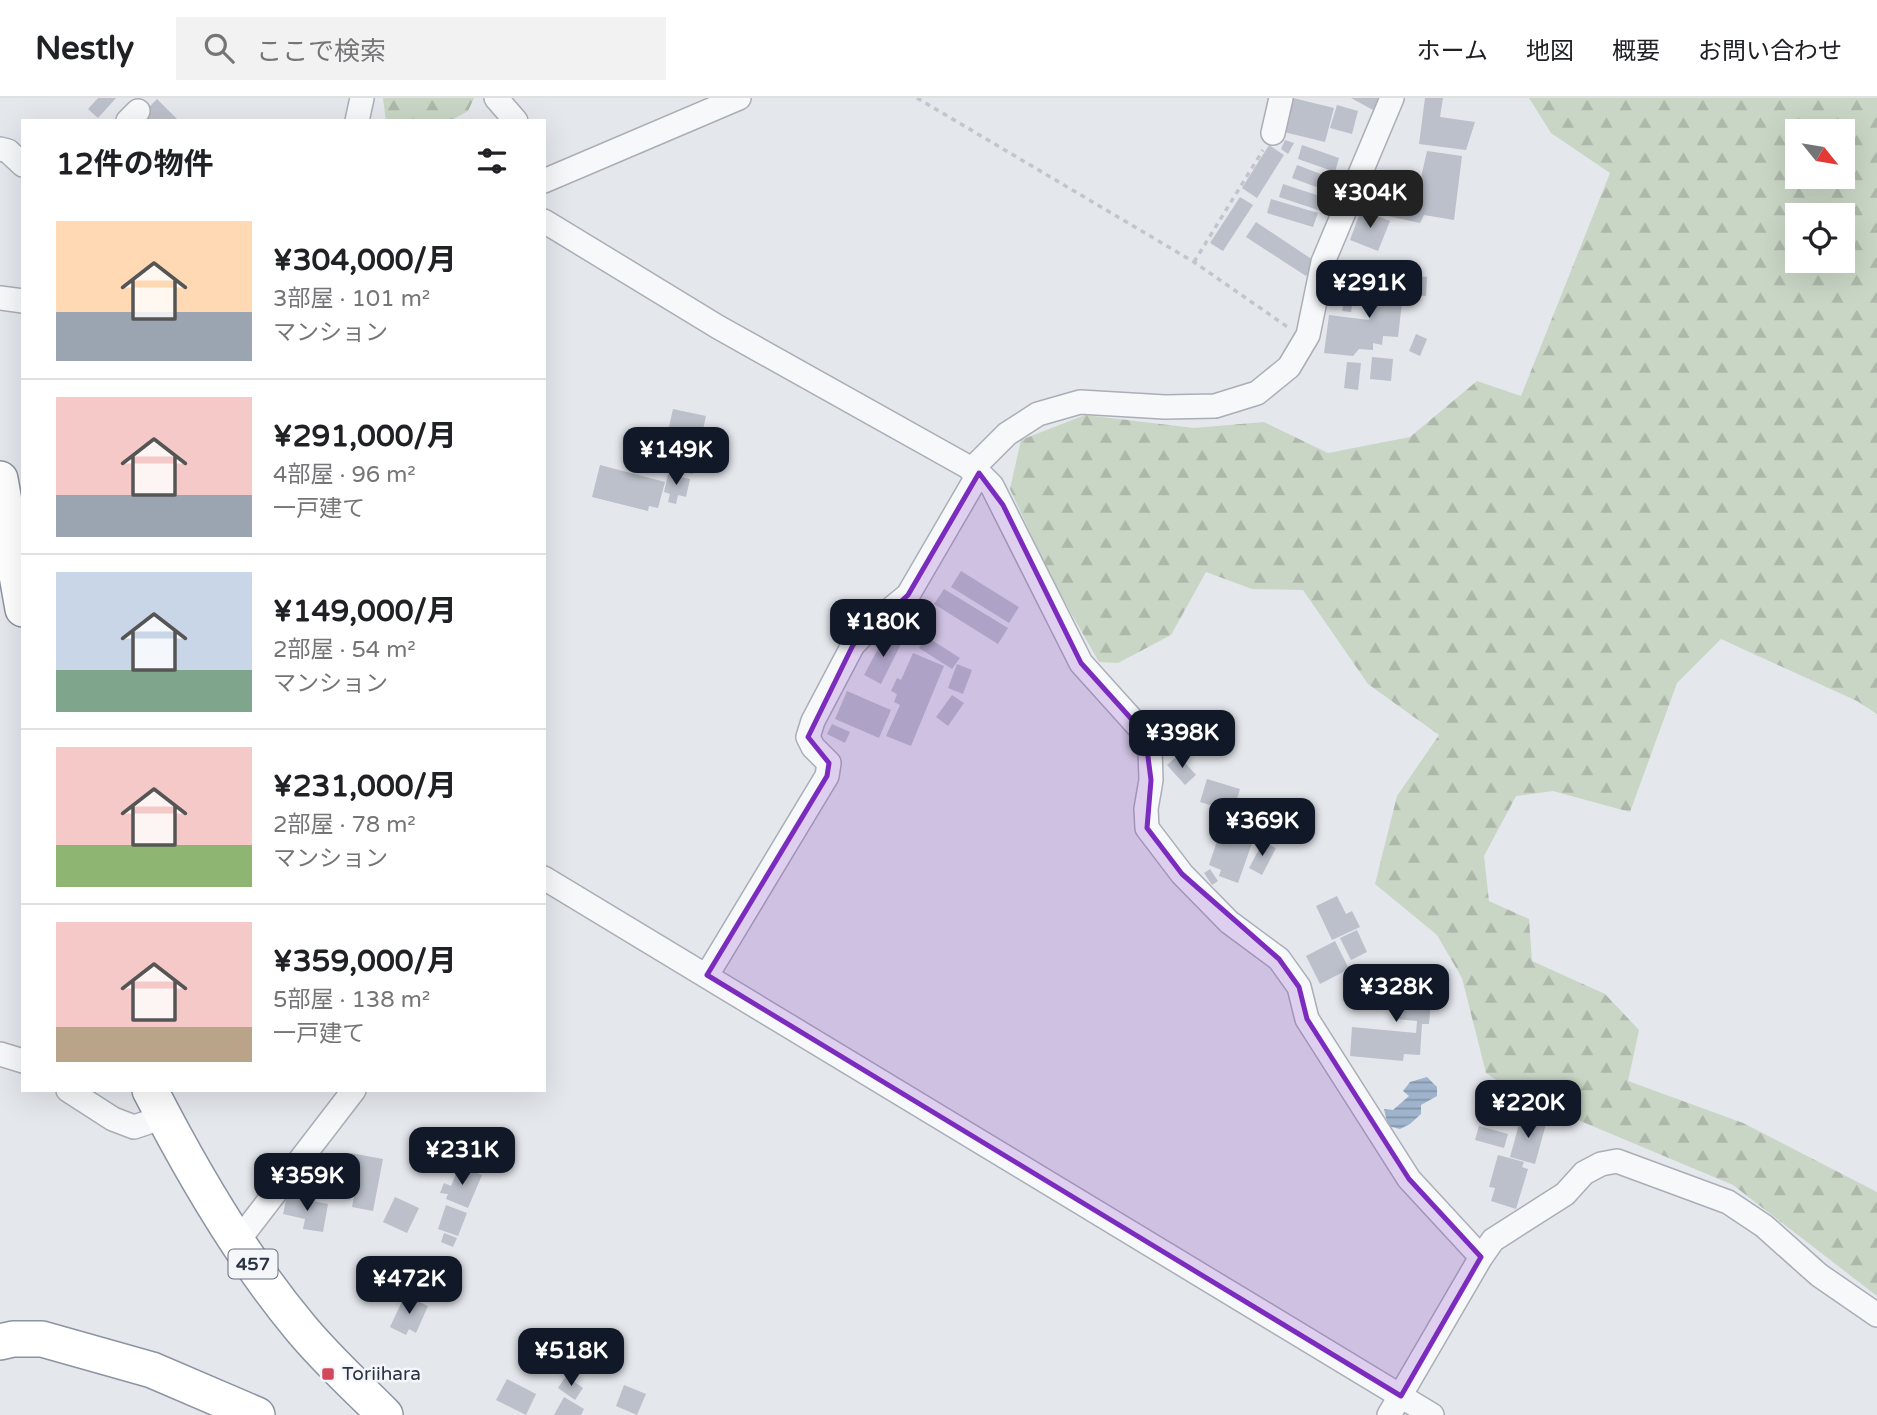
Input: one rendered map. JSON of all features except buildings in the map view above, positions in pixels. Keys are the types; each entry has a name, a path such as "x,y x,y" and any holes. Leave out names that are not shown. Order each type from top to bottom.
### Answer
{"highway":[{"path":"0,479 21,598"},
{"name":"457","path":"157,1104 181,1152 270,1290 301,1329 385,1415"},
{"path":"0,1342 42,1339 152,1370 221,1408 257,1415"}],"street":[{"path":"357,119 362,98"},
{"path":"496,98 514,119"},
{"path":"546,180 739,98"},
{"path":"1273,133 1281,98"},
{"path":"707,975 827,776 829,763 813,747 808,737 813,721 853,645 874,623 908,595 975,472 1007,435 1038,414 1080,402 1165,407 1215,406 1256,393 1289,367 1308,335 1323,262 1392,98"},
{"path":"0,149 8,151 21,163"},
{"path":"546,221 718,327 975,472 992,486 1081,663 1145,734 1150,749 1152,780 1146,809 1147,828 1191,884 1229,922 1279,959 1299,987 1307,1019 1409,1179 1481,1257"},
{"path":"0,298 21,301"},
{"path":"546,879 707,975 1395,1406 1432,1415"},
{"path":"0,1054 21,1060"},
{"path":"71,1092 113,1119 134,1127 157,1104"},
{"path":"238,1241 353,1092"},
{"path":"1395,1406 1493,1240 1565,1194 1584,1173 1601,1164 1617,1161 1728,1202 1764,1226 1819,1275 1877,1315"}],"path":[{"path":"917,98 1194,261 1306,339"},
{"path":"1194,261 1273,133"}],"highlighted area":[{"path":"979,473 1003,505 1081,663 1145,734 1151,780 1147,828 1182,874 1279,959 1299,987 1307,1019 1409,1179 1481,1257 1401,1396 707,975 827,776 829,763 808,737 853,645 908,595"}],"green space":[{"path":"383,98 474,98 468,111 454,119 386,119"},
{"path":"1529,98 1877,98 1877,714 1857,701 1721,639 1677,683 1630,812 1553,791 1516,796 1484,856 1489,901 1529,919 1532,961 1605,994 1639,1030 1628,1081 1743,1123 1877,1192 1877,1296 1733,1185 1578,1120 1552,1118 1486,1073 1462,978 1437,935 1375,884 1397,796 1439,735 1368,684 1303,590 1252,589 1206,572 1171,635 1118,663 1099,662 1050,576 1010,489 1021,440 1085,415 1194,428 1264,422 1328,453 1410,437 1477,381 1521,396 1610,173 1551,133"}],"water":[{"path":"1427,1077 1437,1087 1437,1096 1421,1105 1421,1114 1410,1124 1400,1129 1388,1126 1384,1109 1393,1110 1409,1096 1403,1091 1410,1082"}],"place":[{"name":"Toriihara","path":"328,1374"}]}
